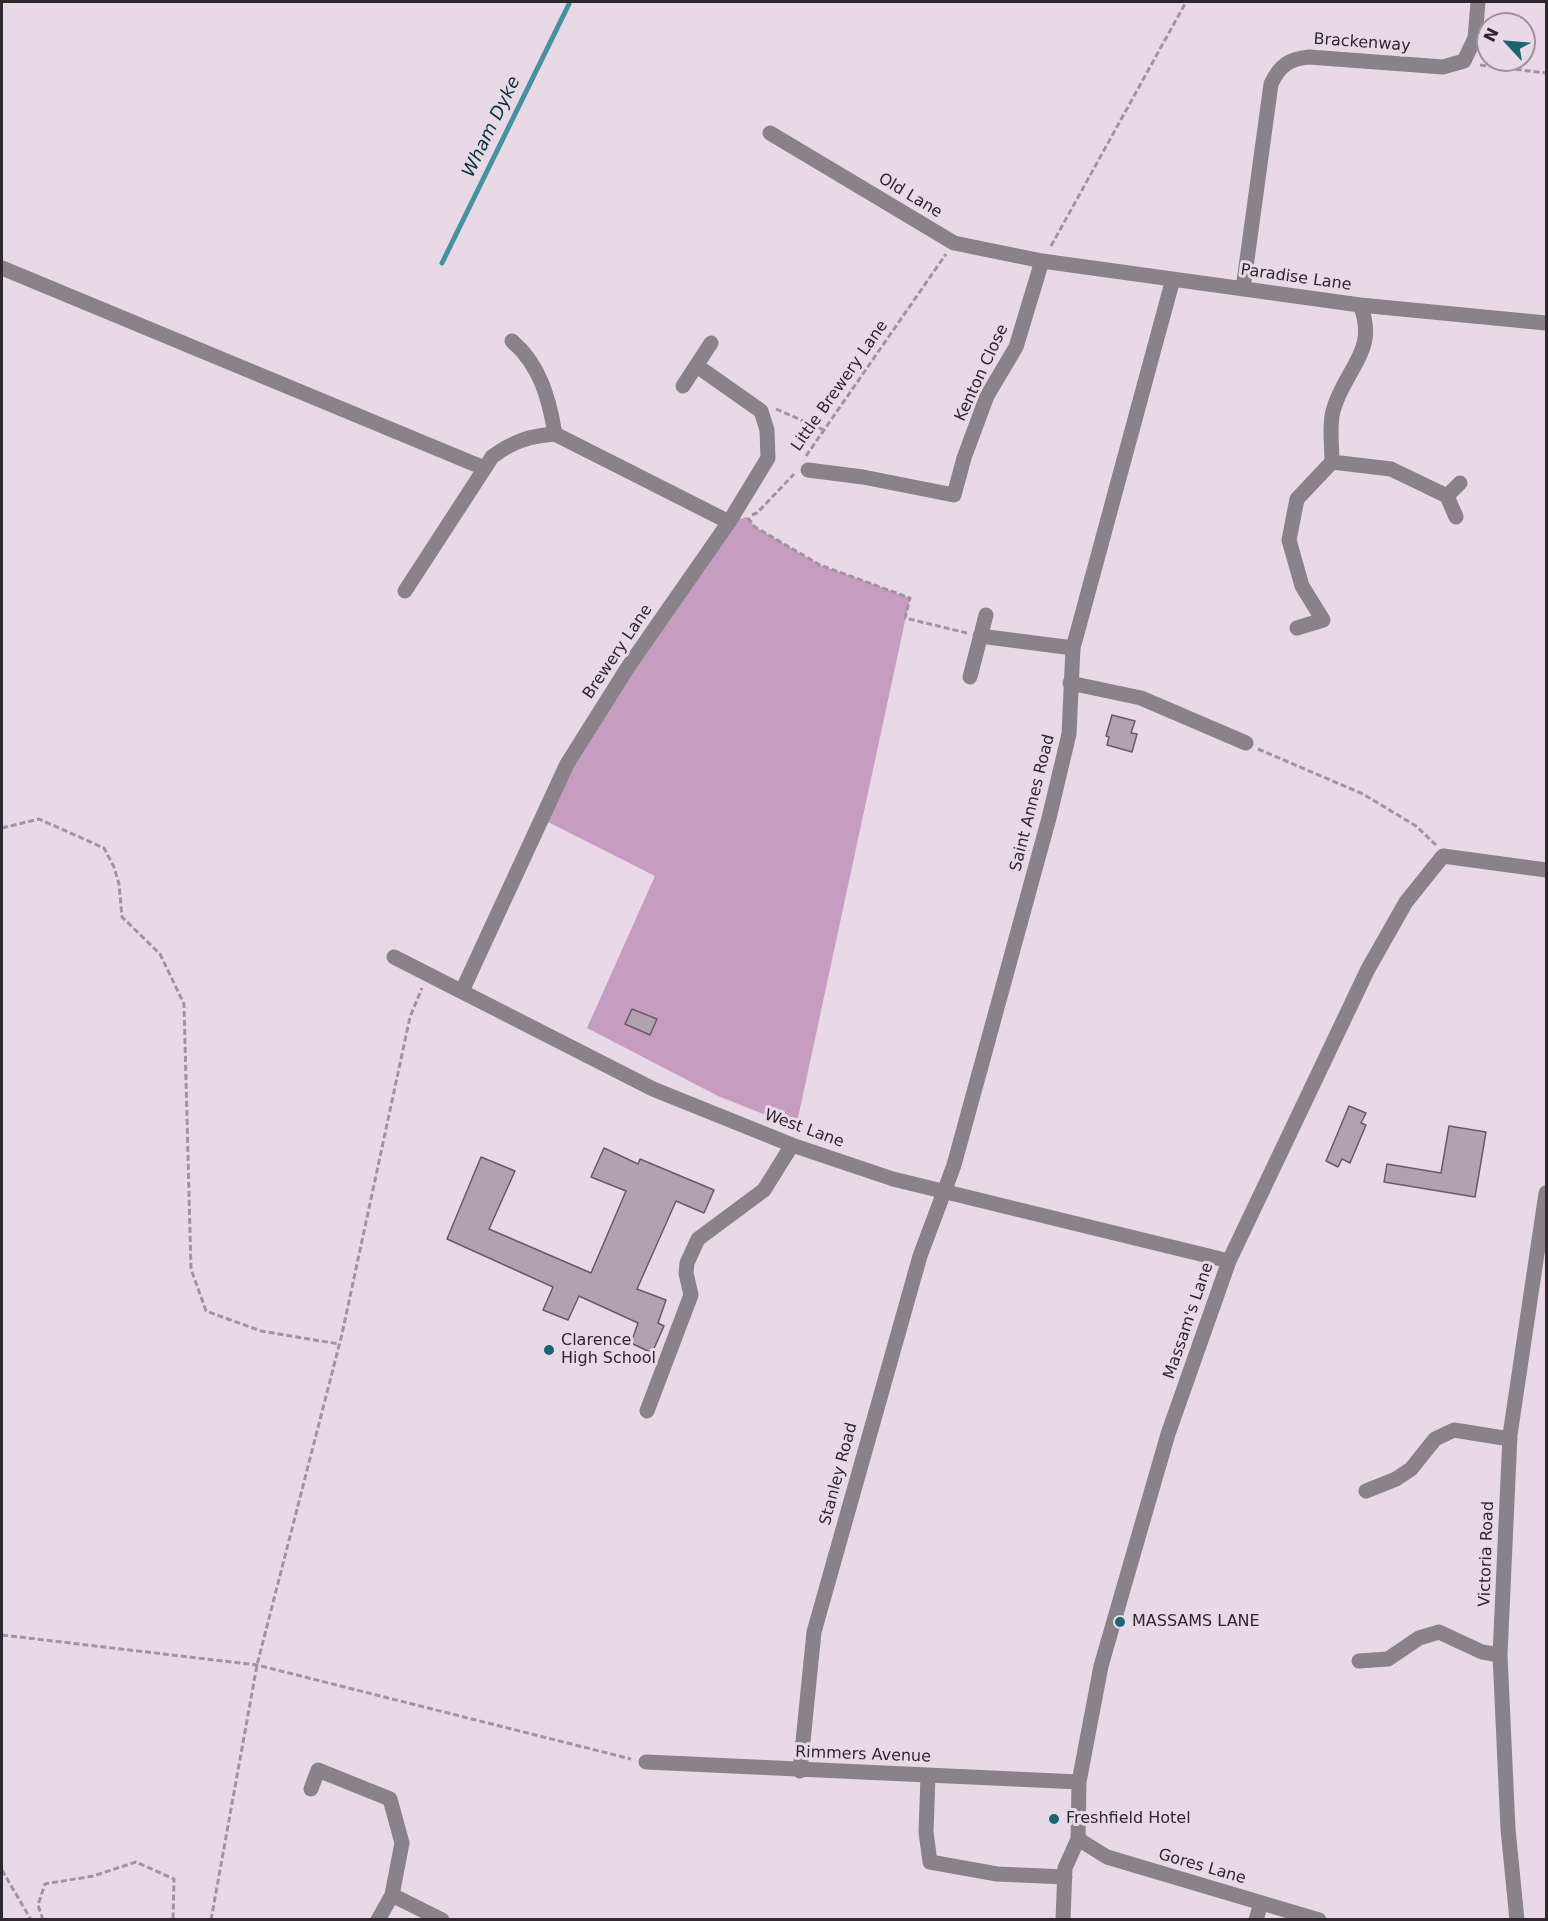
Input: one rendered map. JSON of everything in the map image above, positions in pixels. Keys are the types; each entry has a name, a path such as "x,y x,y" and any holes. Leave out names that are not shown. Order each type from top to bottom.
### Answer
{"street":[{"path":"1464,60 1475,38 1478,2"},
{"name":"Brackenway","path":"1243,289 1271,84 1278,69 1293,59 1309,57 1443,67 1464,60"},
{"name":"Old Lane","path":"770,133 954,243 1042,261"},
{"name":"Paradise Lane","path":"1042,261 1360,305 1546,323"},
{"name":"Kenton Close","path":"804,464 954,495 964,458 987,396 1016,347 1042,261"},
{"path":"2,268 484,468"},
{"name":"Saint Annes Road","path":"943,1192 954,1165 1049,818 1069,734 1073,648 1173,279"},
{"path":"1297,628 1323,620 1302,586 1289,540 1297,499 1332,462 1332,413 1345,381 1367,342 1367,320 1360,305"},
{"path":"512,341 528,355 547,393 555,434"},
{"path":"683,386 711,343"},
{"path":"697,366 761,411"},
{"name":"Brewery Lane","path":"462,991 567,764 628,667 729,522 768,458 767,430 761,411"},
{"path":"405,591 492,457 510,443 533,436 555,434 729,522"},
{"path":"1332,462 1391,469 1447,496 1456,517"},
{"path":"1447,496 1460,483"},
{"path":"970,677 986,615"},
{"path":"981,636 1073,648"},
{"path":"1070,683 1141,698 1246,743"},
{"path":"1443,856 1546,870"},
{"name":"Massam's Lane","path":"1078,1839 1079,1782 1101,1666 1168,1434 1229,1262 1368,969 1406,902 1443,856"},
{"name":"West Lane","path":"394,957 653,1089 792,1145 893,1179 1229,1262"},
{"path":"647,1411 691,1295 686,1273 690,1251 698,1239 764,1190 792,1145"},
{"name":"Stanley Road","path":"800,1771 814,1632 886,1369 920,1256 943,1192"},
{"name":"Victoria Road","path":"1516,1920 1508,1828 1500,1655 1510,1439 1546,1193"},
{"path":"1366,1491 1396,1479 1411,1469 1436,1439 1454,1431 1510,1439"},
{"path":"1359,1661 1388,1659 1419,1638 1439,1632 1482,1652 1500,1655"},
{"name":"Rimmers Avenue","path":"646,1762 800,1771 1079,1782"},
{"path":"311,1789 318,1770 390,1799 402,1843 392,1895 378,1920"},
{"path":"928,1776 926,1832 930,1862 997,1874 1065,1877"},
{"path":"1063,1920 1065,1868 1078,1839"},
{"name":"Gores Lane","path":"1078,1839 1107,1857 1319,1920"},
{"path":"392,1895 442,1920"},
{"path":"1256,1920 1261,1903"}],"path":[{"path":"1042,261 1186,2"},
{"path":"1464,60 1490,68 1546,73"},
{"name":"Little Brewery Lane","path":"729,522 757,513 804,464 824,430 954,243"},
{"path":"761,411 768,406 824,430"},
{"path":"747,517 755,527 820,565 910,598 905,618 981,636"},
{"path":"1246,743 1363,794 1416,826 1431,838 1443,856"},
{"path":"2,828 39,819 104,848 114,867 119,884 122,917 160,954 184,1004 191,1269 206,1311 261,1331 339,1344"},
{"path":"211,1920 257,1665 339,1344 411,1017 428,975"},
{"path":"2,1635 257,1665 646,1762"},
{"path":"43,1920 38,1905 45,1884 93,1876 136,1862 174,1879 173,1920"},
{"path":"2,1870 31,1920"}],"shaded area":[{"path":"747,517 755,527 820,565 910,598 796,1127 718,1096 587,1028 655,876 540,818 729,522"}],"building":[{"path":"1112,715 1135,721 1131,733 1137,734 1132,752 1107,745 1109,737 1106,736"},
{"path":"632,1009 657,1019 650,1035 625,1024"},
{"path":"1349,1106 1366,1113 1361,1123 1366,1125 1350,1163 1342,1159 1338,1167 1326,1161"},
{"path":"1449,1126 1486,1132 1475,1197 1384,1182 1387,1164 1441,1173"},
{"path":"604,1148 638,1164 640,1159 714,1190 704,1213 676,1201 637,1289 666,1300 658,1323 664,1326 652,1353 631,1343 638,1323 579,1296 568,1320 543,1310 553,1287 447,1239 481,1157 515,1171 489,1229 591,1273 626,1191 591,1177"}],"waterway":[{"name":"Wham Dyke","path":"442,263 569,4"}],"place":[{"name":"Clarence High School","path":"549,1350"},
{"name":"MASSAMS LANE","path":"1120,1622"},
{"name":"Freshfield Hotel","path":"1054,1819"}]}
